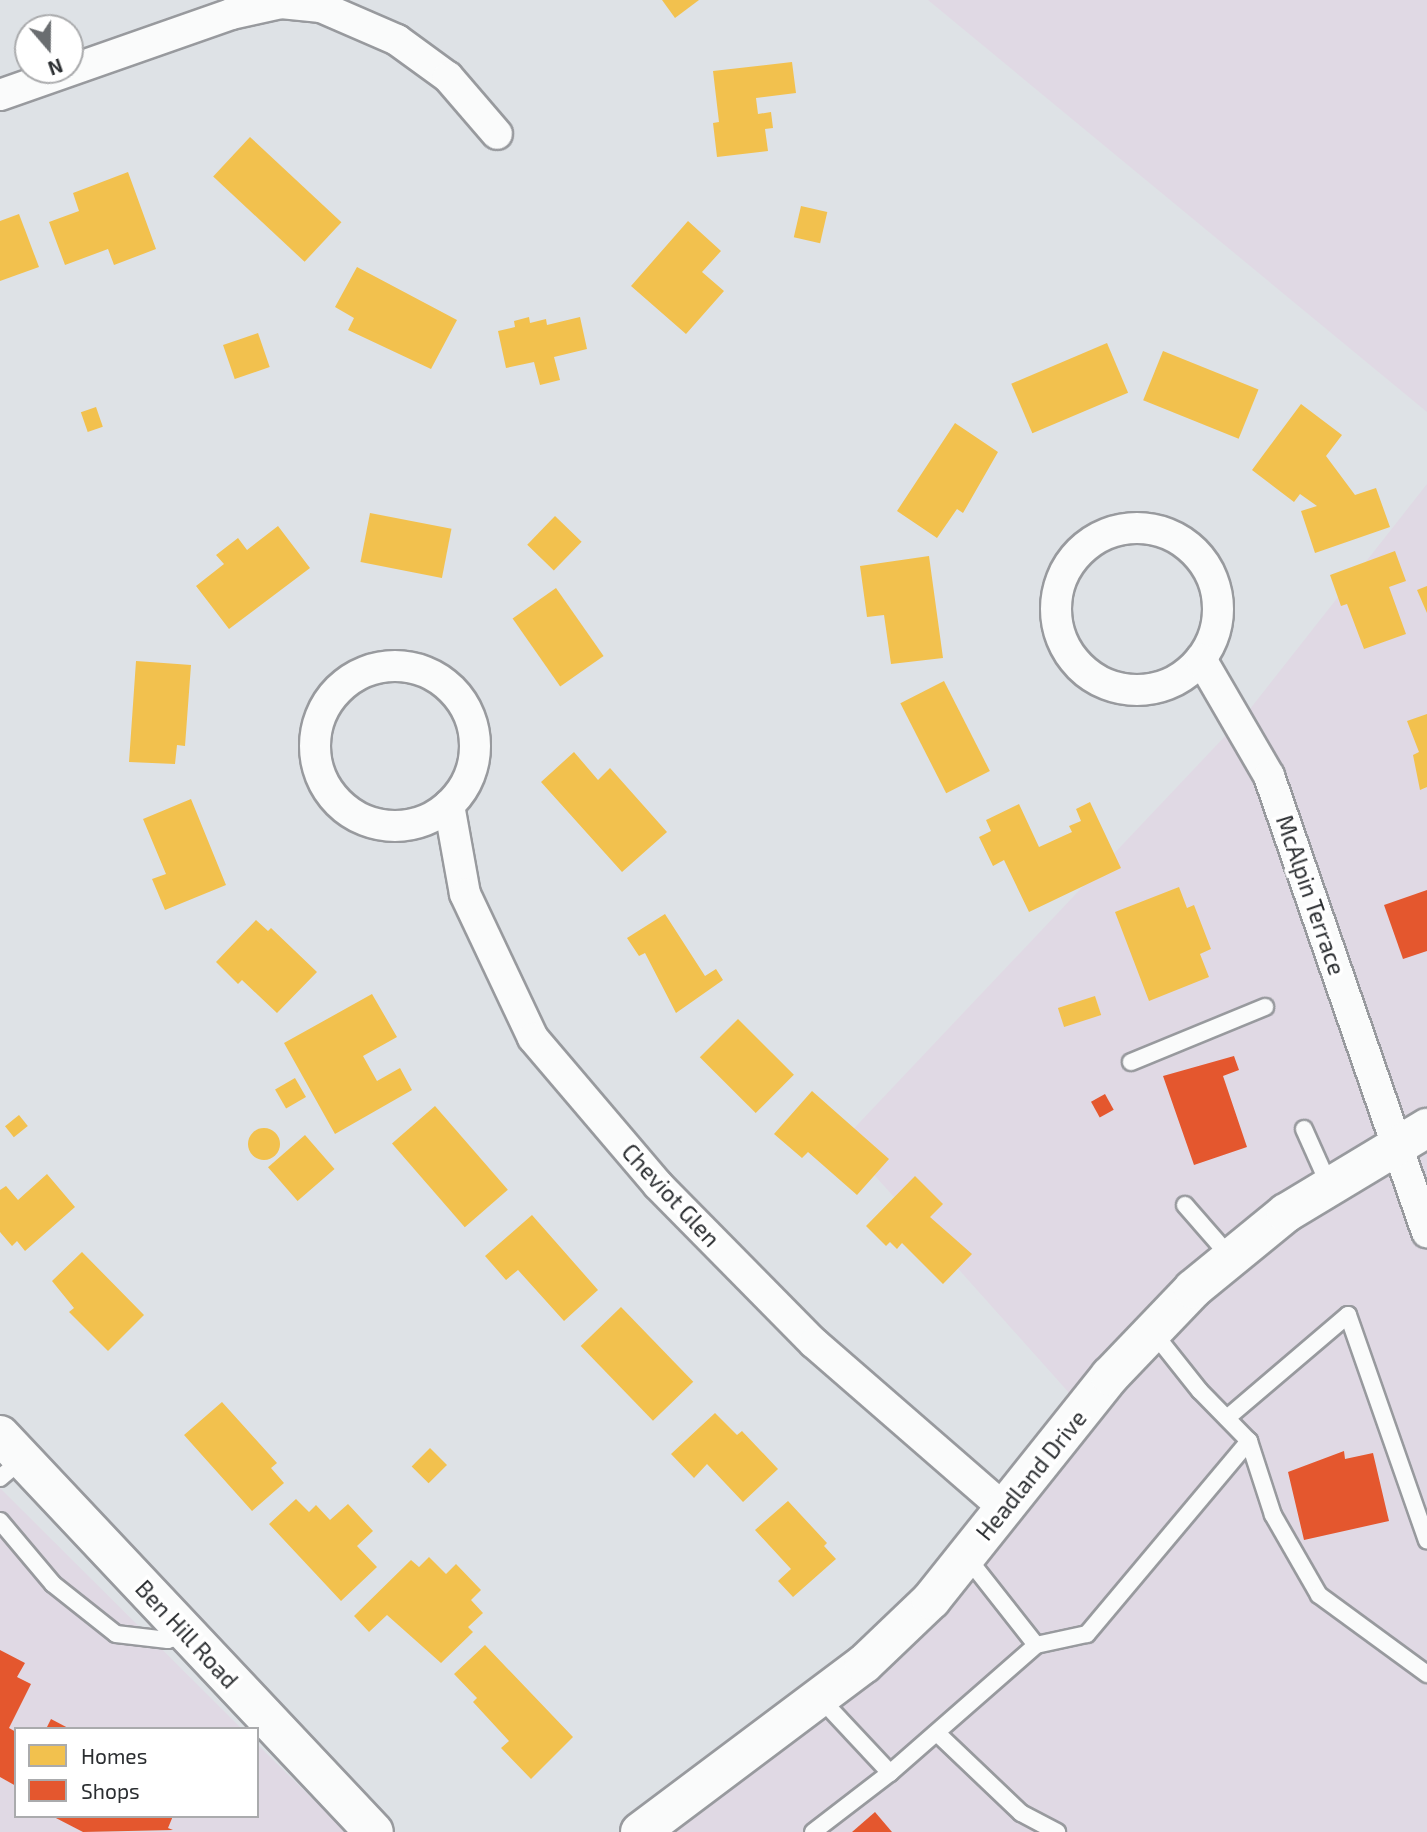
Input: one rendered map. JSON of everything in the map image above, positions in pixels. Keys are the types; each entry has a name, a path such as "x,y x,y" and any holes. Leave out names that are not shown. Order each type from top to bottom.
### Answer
{"main road":[{"name":"Headland Drive","path":"640,1832 863,1664 931,1600 1110,1376 1231,1258 1286,1213 1412,1135"},
{"name":"Ben Hill Road","path":"8,1458 187,1633 374,1832"}],"street":[{"path":"0,95 230,14 281,3 321,7 397,40 448,76 497,134"},
{"path":"1126,528 1148,529 1187,545 1202,560 1218,599 1217,620 1201,659 1177,679 1147,690 1105,684 1086,673 1061,640 1056,620 1061,578 1072,559 1106,534 1126,528"},
{"name":"McAlpin Terrace","path":"1201,659 1269,776 1412,1135 1427,1231"},
{"path":"399,666 438,678 454,692 474,729 475,750 463,789 449,805 432,817 391,826 351,813 335,800 316,763 315,742 318,722 341,687 358,674 399,666"},
{"name":"Cheviot Glen","path":"449,805 465,894 533,1038 658,1185 814,1343 1005,1509"}],"lane":[{"path":"1132,1062 1265,1007"},
{"path":"1304,1129 1329,1185"},
{"path":"1185,1205 1231,1258"},
{"path":"1227,1418 1348,1315 1427,1541"},
{"path":"1153,1332 1249,1441 1273,1515 1319,1595 1427,1674"},
{"path":"813,1832 890,1773 1036,1645 1087,1634 1249,1441"},
{"path":"0,1521 53,1584 116,1634 168,1640 187,1633"},
{"path":"966,1556 1036,1645"},
{"path":"818,1697 890,1773"},
{"path":"937,1733 1021,1813 1057,1832"}],"shaded area":[{"path":"928,0 1427,0 1427,412 1089,133"},
{"path":"1427,484 1427,1832 625,1832 826,1673 1088,1414 843,1140 1246,714"},
{"path":"0,1488 240,1727 14,1727 14,1818 259,1818 259,1746 346,1832 0,1832"}],"building: Homes":[{"path":"662,0 699,0 675,18"},
{"path":"792,62 796,93 756,98 758,114 771,112 773,128 765,129 768,151 717,157 713,123 719,122 713,71"},
{"path":"250,137 341,222 305,262 213,176"},
{"path":"128,172 156,249 114,265 108,249 65,265 49,222 79,211 73,193"},
{"path":"801,206 827,212 820,243 794,237"},
{"path":"19,214 39,267 0,281 0,221"},
{"path":"688,221 721,251 702,272 724,291 686,334 631,286"},
{"path":"357,267 457,320 431,369 348,330 354,318 335,307"},
{"path":"529,317 530,323 546,319 547,325 580,317 587,349 554,357 560,380 540,385 534,362 506,368 498,331 515,327 514,321"},
{"path":"258,333 270,367 235,379 223,345"},
{"path":"1107,343 1128,393 1032,433 1011,384"},
{"path":"1163,351 1258,390 1239,439 1143,400"},
{"path":"1301,404 1342,435 1326,456 1355,495 1376,488 1390,527 1315,553 1301,511 1317,506 1300,494 1294,502 1252,470"},
{"path":"96,407 103,427 88,432 81,412"},
{"path":"955,423 998,452 963,513 957,509 937,538 897,511"},
{"path":"370,513 451,529 442,578 360,562"},
{"path":"555,516 582,542 554,570 527,545"},
{"path":"278,526 310,568 229,629 196,586 224,564 216,555 238,538 247,550"},
{"path":"1395,551 1406,581 1389,587 1406,634 1364,649 1347,604 1341,606 1330,575"},
{"path":"929,556 943,658 891,664 884,615 867,617 860,566"},
{"path":"1427,586 1427,613 1417,590"},
{"path":"556,588 604,656 560,686 513,618"},
{"path":"136,661 191,665 185,746 177,745 175,764 129,762"},
{"path":"944,681 990,771 946,793 900,703"},
{"path":"1427,714 1427,787 1420,790 1413,755 1419,752 1407,721"},
{"path":"574,752 598,780 610,768 667,832 622,872 541,782"},
{"path":"191,799 226,885 165,910 152,879 166,874 143,819"},
{"path":"1090,802 1121,868 1029,912 1004,860 993,866 979,837 991,831 986,820 1019,804 1039,847 1072,832 1069,826 1081,821 1076,809"},
{"path":"1179,887 1187,908 1194,905 1211,949 1200,954 1209,977 1149,1001 1115,912"},
{"path":"665,914 705,976 716,969 723,980 676,1013 645,953 639,956 627,938"},
{"path":"256,920 268,931 271,928 317,972 277,1013 242,980 238,984 216,962"},
{"path":"372,994 397,1037 363,1056 377,1081 400,1068 412,1090 335,1134 284,1043"},
{"path":"1095,996 1101,1015 1064,1027 1058,1008"},
{"path":"738,1019 794,1075 756,1113 700,1057"},
{"path":"295,1078 306,1097 286,1109 275,1090"},
{"path":"812,1091 889,1159 857,1195 808,1152 802,1158 774,1134"},
{"path":"435,1106 508,1190 465,1227 392,1143"},
{"path":"19,1115 28,1126 14,1137 5,1126"},
{"path":"264,1128 275,1133 280,1144 275,1155 264,1160 253,1155 248,1144 253,1133"},
{"path":"305,1135 335,1169 298,1201 268,1167"},
{"path":"47,1174 75,1207 25,1251 17,1241 12,1246 0,1232 0,1190 6,1186 18,1200"},
{"path":"915,1176 943,1204 930,1217 972,1254 943,1284 902,1243 897,1249 890,1242 886,1246 866,1226"},
{"path":"532,1215 598,1290 564,1321 518,1270 506,1280 485,1256"},
{"path":"82,1252 144,1315 108,1351 69,1312 74,1308 52,1281"},
{"path":"621,1307 693,1382 653,1421 581,1346"},
{"path":"222,1402 277,1463 271,1468 284,1483 252,1511 184,1435"},
{"path":"715,1413 737,1435 742,1431 778,1469 743,1502 707,1464 694,1478 671,1454"},
{"path":"430,1448 447,1465 429,1483 412,1466"},
{"path":"296,1499 309,1512 316,1505 330,1520 348,1504 373,1531 357,1546 377,1567 341,1601 269,1524"},
{"path":"788,1501 827,1543 824,1546 836,1559 793,1597 778,1581 791,1569 755,1530"},
{"path":"429,1557 446,1574 456,1564 481,1590 471,1600 483,1613 468,1627 473,1632 441,1663 387,1615 369,1632 354,1616 411,1560 419,1567"},
{"path":"485,1645 573,1737 531,1779 501,1748 509,1741 473,1702 477,1698 454,1674"}],"building: Shops":[{"path":"1427,890 1427,951 1403,959 1384,905"},
{"path":"1234,1056 1239,1070 1223,1076 1247,1147 1194,1165 1163,1076"},
{"path":"1105,1094 1114,1110 1100,1118 1091,1102"},
{"path":"1344,1451 1345,1459 1373,1453 1389,1521 1304,1540 1288,1472"},
{"path":"0,1650 25,1663 17,1677 31,1684 9,1728 14,1731 14,1785 0,1777"},
{"path":"51,1719 66,1727 47,1727"},
{"path":"875,1812 892,1832 852,1832"},
{"path":"56,1818 172,1818 168,1828 173,1830 83,1832"}]}
